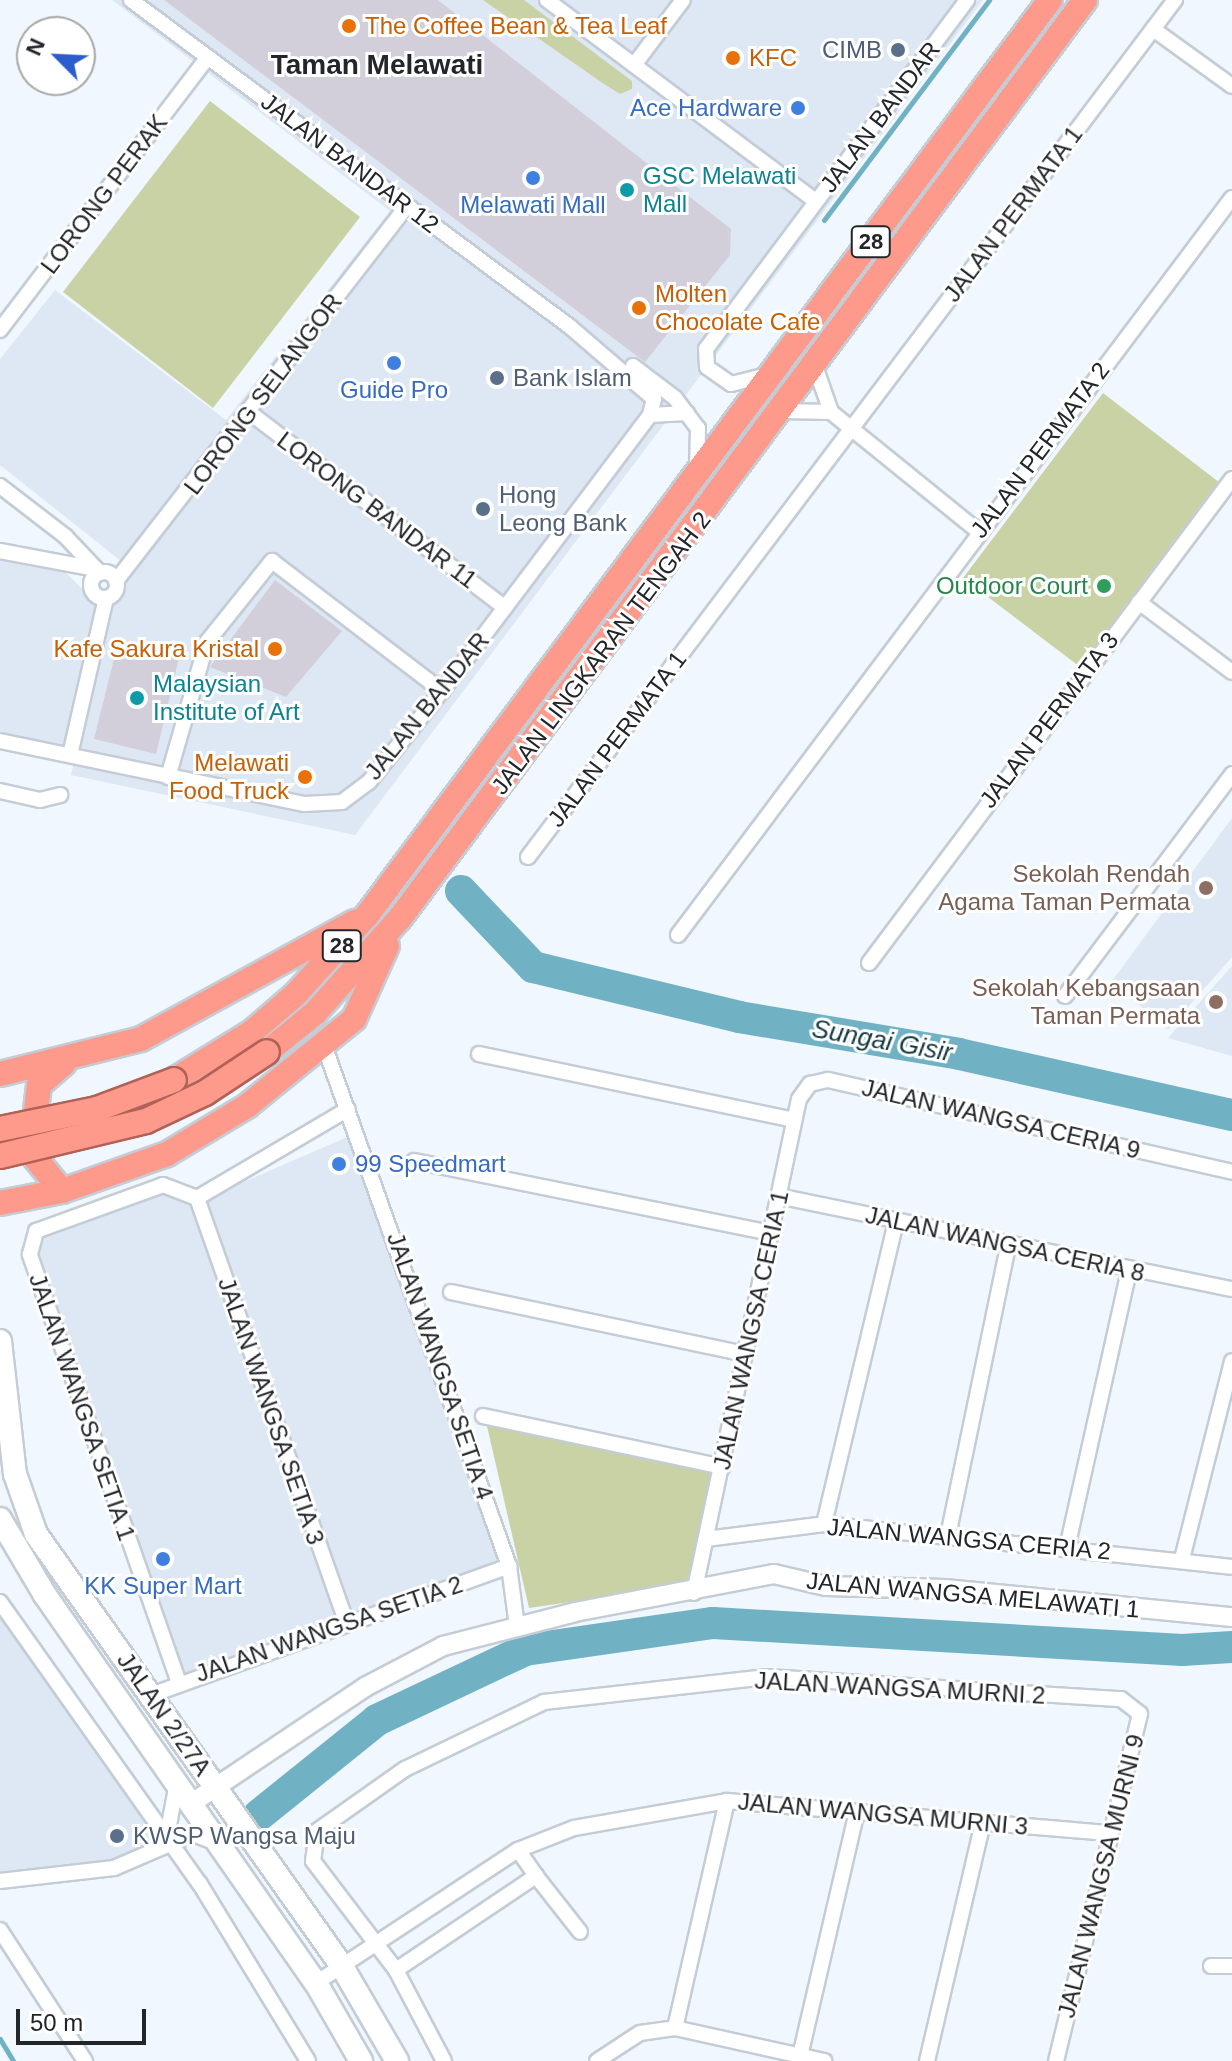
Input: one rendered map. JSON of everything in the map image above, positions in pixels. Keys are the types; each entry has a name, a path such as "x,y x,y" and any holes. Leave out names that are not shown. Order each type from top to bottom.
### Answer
{"highway":[{"name":"JALAN LINGKARAN TENGAH 2","path":"0,1129 97,1109 174,1080 285,1003 368,914 697,479 1050,0"},
{"name":"JALAN LINGKARAN TENGAH 2","path":"0,1156 146,1121 205,1093 267,1052 315,1013 400,918 782,411 1085,0"},
{"path":"0,1074 67,1062 141,1039 202,1011 368,914"},
{"path":"0,1203 62,1191 167,1154 247,1106 354,1019 400,918"},
{"path":"62,1191 36,1159 34,1102 39,1085 67,1062"}],"main road":[{"name":"JALAN 2/27A","path":"0,1341 8,1433 23,1505 36,1534 341,1965 397,2061"},
{"name":"JALAN 2/27A","path":"0,1516 177,1783 316,1983 361,2061"}],"street":[{"name":"JALAN BANDAR 12","path":"131,0 569,326"},
{"path":"634,65 683,0"},
{"name":"JALAN PERMATA 1","path":"528,857 1175,0"},
{"name":"JALAN BANDAR","path":"775,373 731,384 703,359 962,2"},
{"path":"557,3 634,65 816,201"},
{"path":"1153,29 1232,86"},
{"name":"LORONG PERAK","path":"0,330 208,57"},
{"name":"JALAN PERMATA 2","path":"678,935 1232,198"},
{"name":"LORONG SELANGOR","path":"70,755 106,598 116,581 407,206"},
{"path":"569,326 603,343 687,413 698,428 697,479"},
{"name":"JALAN BANDAR","path":"0,741 305,804 342,802 369,782 442,691 650,415 654,399 569,326"},
{"path":"815,366 831,412 979,532"},
{"path":"782,411 831,412"},
{"name":"LORONG BANDAR 11","path":"249,412 505,608"},
{"path":"650,415 687,413"},
{"name":"JALAN PERMATA 3","path":"869,963 1232,479"},
{"path":"0,486 98,571 116,581"},
{"path":"0,551 98,571"},
{"path":"168,777 207,642 272,561 442,691"},
{"name":"LORONG SELANGOR","path":"98,571 92,588 106,598"},
{"path":"1139,602 1232,672"},
{"path":"1065,996 1232,774"},
{"path":"0,791 40,800 60,795"},
{"name":"JALAN WANGSA SETIA 4","path":"324,1045 509,1566 517,1627"},
{"path":"479,1054 794,1120"},
{"name":"JALAN WANGSA CERIA 9","path":"794,1120 810,1084 828,1080 1232,1172"},
{"path":"197,1198 348,1109"},
{"name":"JALAN WANGSA CERIA 1","path":"694,1593 794,1120"},
{"path":"414,1161 771,1233"},
{"name":"JALAN WANGSA SETIA 1","path":"179,1683 30,1254 36,1231 163,1185 197,1198"},
{"name":"JALAN WANGSA CERIA 8","path":"778,1196 1232,1289"},
{"name":"JALAN WANGSA SETIA 3","path":"197,1198 347,1623"},
{"path":"824,1524 896,1221"},
{"path":"948,1536 1008,1245"},
{"path":"1067,1548 1129,1270"},
{"path":"451,1292 746,1354"},
{"path":"1182,1559 1232,1361"},
{"path":"483,1416 723,1467"},
{"path":"0,1516 23,1505"},
{"name":"JALAN WANGSA CERIA 2","path":"706,1539 824,1524 1182,1559 1232,1567"},
{"name":"JALAN WANGSA SETIA 2","path":"151,1695 509,1566"},
{"name":"JALAN WANGSA MELAWATI 1","path":"192,1803 214,1786 417,1659 443,1646 517,1627 694,1593 774,1574 826,1586 945,1589 1232,1617"},
{"path":"0,1602 166,1841 200,1884 308,2061"},
{"name":"JALAN WANGSA MURNI 2","path":"444,2061 396,1970 313,1861 317,1831 405,1769 544,1702 767,1677 1121,1699"},
{"name":"JALAN WANGSA MURNI 9","path":"1056,2061 1140,1714 1121,1699"},
{"path":"166,1841 177,1783"},
{"path":"675,2028 727,1801"},
{"name":"JALAN WANGSA MURNI 3","path":"316,1983 374,1941 518,1850 574,1828 727,1801 1111,1833"},
{"path":"800,2056 857,1812"},
{"path":"927,2061 983,1823"},
{"path":"0,1881 114,1868 166,1841 193,1834 222,1846"},
{"path":"518,1850 580,1932"},
{"path":"396,1970 536,1876"},
{"path":"0,1930 85,2061"},
{"path":"1211,1966 1232,1966"},
{"path":"597,2061 640,2033 675,2028 824,2061"}],"shaded area":[{"path":"112,0 983,0 355,835 71,775 121,561 0,465 0,359 55,290 226,420 390,211"},
{"path":"0,556 62,569 98,604 65,746 0,732"},
{"name":"Sekolah Rendah Agama Taman Permata","path":"1232,818 1232,957 1168,1030 1112,981"},
{"name":"Sekolah Kebangsaan Taman Permata","path":"1232,966 1232,1056 1168,1038"},
{"path":"352,1135 500,1562 183,1674 97,1439 38,1253 42,1236 163,1192 193,1204"},
{"path":"0,1615 156,1838 135,1853 114,1861 0,1874"}],"green space":[{"path":"483,0 524,0 632,81 632,89 620,94"},
{"path":"210,101 360,217 213,408 63,292"},
{"path":"1103,393 1224,486 1084,670 963,578"},
{"path":"486,1422 718,1468 695,1584 529,1608"}],"building":[{"name":"Melawati Mall","path":"164,0 438,0 731,229 730,255 645,362"},
{"name":"Kafe Sakura Kristal","path":"275,580 342,631 286,697 210,667"},
{"name":"Malaysian Institute of Art","path":"118,643 179,658 156,754 94,739"}],"waterway":[{"path":"824,220 989,0"},
{"name":"Sungai Gisir","path":"461,891 533,967 739,1017 959,1054 1232,1115"},
{"path":"259,1815 377,1720 525,1650 713,1623 1182,1650 1232,1647"},
{"path":"0,2039 13,2061"}],"place":[{"name":"The Coffee Bean & Tea Leaf","path":"349,26"},
{"name":"CIMB","path":"898,50"},
{"name":"KFC","path":"733,58"},
{"name":"Ace Hardware","path":"798,108"},
{"name":"Melawati Mall","path":"533,178"},
{"name":"GSC Melawati Mall","path":"627,190"},
{"name":"Molten Chocolate Cafe","path":"639,308"},
{"name":"Guide Pro","path":"394,363"},
{"name":"Bank Islam","path":"497,378"},
{"name":"Hong Leong Bank","path":"483,509"},
{"name":"Outdoor Court","path":"1104,586"},
{"name":"Kafe Sakura Kristal","path":"275,649"},
{"name":"Malaysian Institute of Art","path":"137,698"},
{"name":"Melawati Food Truck","path":"305,777"},
{"name":"Sekolah Rendah Agama Taman Permata","path":"1206,888"},
{"name":"Sekolah Kebangsaan Taman Permata","path":"1216,1002"},
{"name":"99 Speedmart","path":"339,1164"},
{"name":"KK Super Mart","path":"163,1559"},
{"name":"KWSP Wangsa Maju","path":"117,1836"}],"district":[{"name":"Taman Melawati","path":"377,65"}]}
